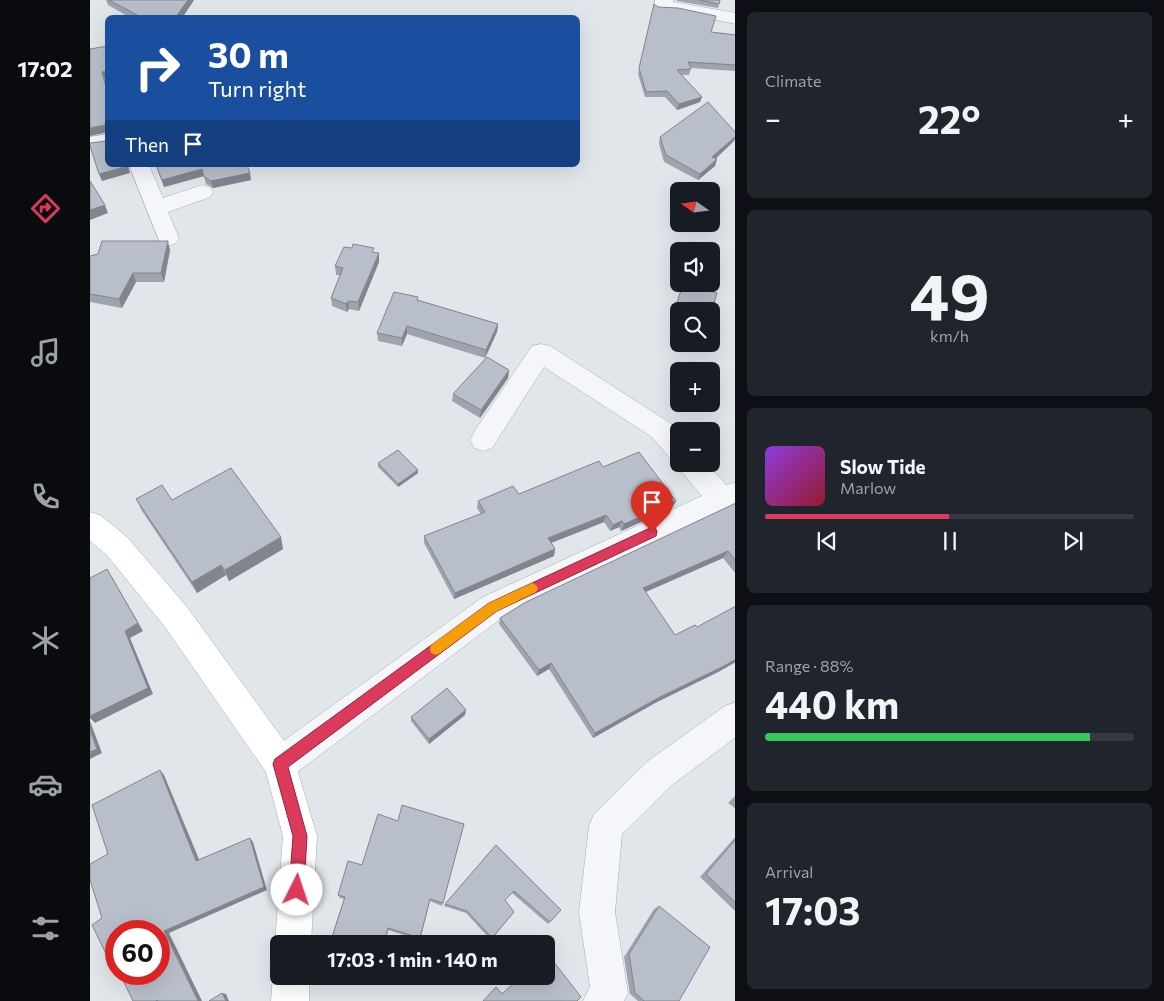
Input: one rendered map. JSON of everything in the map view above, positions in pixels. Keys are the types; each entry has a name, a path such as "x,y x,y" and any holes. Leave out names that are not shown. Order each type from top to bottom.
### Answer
{"main road":[{"path":"90,524 118,546 176,617 280,764 300,836 294,935"},
{"path":"290,1001 291,985"}],"street":[{"path":"664,0 663,7 677,7 727,22"},
{"path":"90,143 105,140"},
{"path":"140,167 168,238"},
{"path":"156,208 202,192"},
{"path":"483,440 520,382 542,353 661,430 670,440"},
{"path":"280,764 493,607 729,496 700,472"},
{"path":"602,1001 609,993 597,912 606,826 660,773 735,717"}],"building":[{"path":"109,0 188,0 177,15 137,15"},
{"path":"699,0 720,0 719,4"},
{"path":"654,4 658,7 678,8 716,16 711,32 735,35 735,65 688,62 691,69 677,70 702,97 679,104 667,91 646,92 639,68"},
{"path":"105,46 105,72 102,72 105,83 105,125 90,128 90,49"},
{"path":"708,102 735,132 735,137 712,157 717,159 700,174 666,155 660,137"},
{"path":"105,141 105,167 124,167 99,174 90,143"},
{"path":"157,167 248,167 250,173 211,181 204,177 202,169 162,180"},
{"path":"90,181 105,205 90,210"},
{"path":"102,241 168,241 161,273 133,273 119,299 90,294 90,256 98,254"},
{"path":"353,244 374,248 372,252 379,253 358,302 348,301 346,304 331,298 343,268 335,266 344,247 352,248"},
{"path":"394,292 418,297 417,300 498,324 486,350 407,326 402,338 377,333"},
{"path":"680,292 717,293 714,302 677,302"},
{"path":"487,357 509,370 481,410 453,394"},
{"path":"398,450 418,470 398,484 378,463"},
{"path":"639,452 676,501 624,524 622,521 613,525 606,515 548,538 555,549 455,593 424,536 485,512 478,501 513,486 519,494 599,461 603,467"},
{"path":"231,468 281,537 225,570 221,565 192,582 136,499 162,485 172,500"},
{"path":"735,503 735,560 728,551 643,588 675,635 695,625 697,627 735,607 735,660 658,698 595,733 551,663 539,670 500,618 526,602"},
{"path":"107,569 138,623 125,631 148,688 90,716 90,578"},
{"path":"447,688 466,710 429,739 411,717"},
{"path":"90,730 97,749 90,752"},
{"path":"160,770 196,861 250,838 264,887 170,928 170,920 105,920 105,952 92,925 102,918 90,880 90,864 108,854 92,805"},
{"path":"402,805 464,824 443,903 430,899 421,935 410,935 388,928 386,935 333,935 345,897 338,895 348,861 362,865 378,814 398,821"},
{"path":"735,840 735,902 706,874"},
{"path":"496,845 561,910 550,922 514,891 505,900 514,912 495,935 489,935 467,911 445,904"},
{"path":"659,906 710,947 679,1001 644,1001 635,993 629,954"},
{"path":"170,943 198,1001 133,1001 125,985 170,985"},
{"path":"555,964 581,997 577,1001 483,1001 496,987 502,994 512,985 555,985"},
{"path":"222,993 226,1001 209,1001"}],"slow traffic":[{"path":"436,649 493,607 532,588"}],"route":[{"path":"297,890 300,836 280,764 493,607 652,532"}]}
